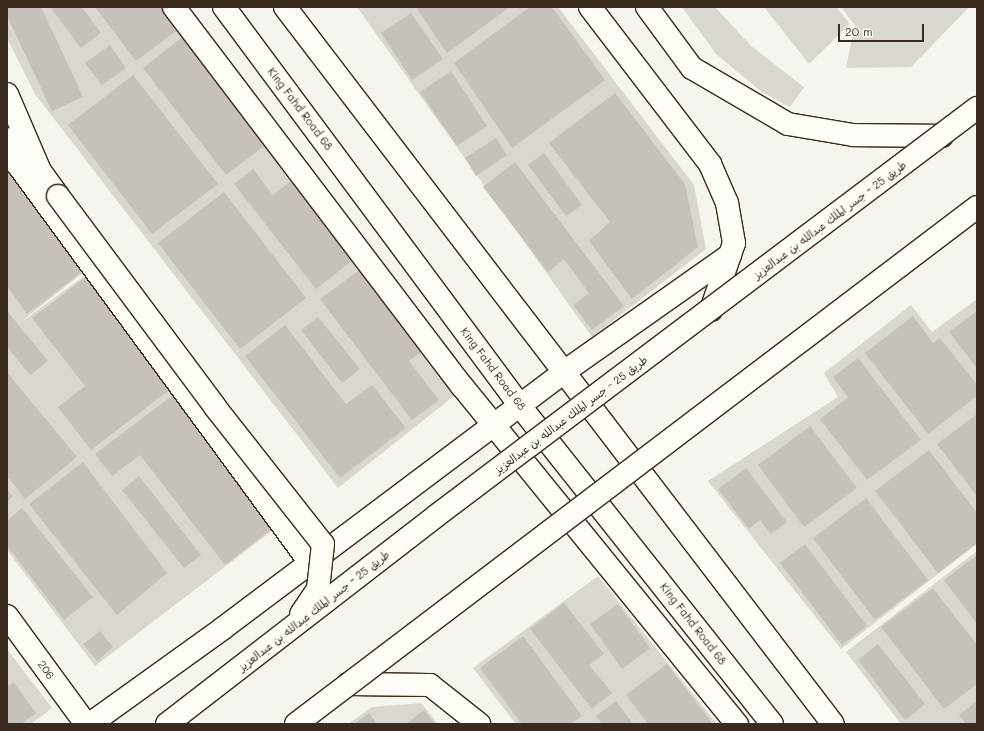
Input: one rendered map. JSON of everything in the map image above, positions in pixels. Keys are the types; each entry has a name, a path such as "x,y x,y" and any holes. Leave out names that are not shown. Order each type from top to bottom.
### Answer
{"main road":[{"path":"174,7 462,386 737,724"},
{"name":"King Fahd Road 68","path":"224,7 520,406 772,724"},
{"path":"285,7 833,724"},
{"path":"590,7 710,164 727,203 734,244 711,310"},
{"path":"647,7 692,68 788,124 852,135 942,136"},
{"path":"7,94 40,171 215,407 323,544 318,589 292,629"},
{"name":"طريق 25 - جسر الملك عبدالله بن عبدالعزيز","path":"167,724 977,108"},
{"path":"7,139 18,165 310,562"},
{"path":"296,724 977,207"},
{"path":"90,724 564,372 730,255"},
{"name":"206","path":"7,616 86,724"},
{"path":"348,684 430,685 479,724"}],"shaded area":[{"path":"7,7 167,7 459,392 338,488 35,94 7,38"},
{"path":"357,7 558,7 694,185 706,249 592,337"},
{"path":"682,7 715,7 751,46 804,87 790,107 762,92 716,54"},
{"path":"764,7 836,7 850,24 809,64"},
{"path":"841,7 969,7 911,67 846,68 855,25"},
{"path":"7,163 85,271 13,328 87,274 281,524 95,666 7,550"},
{"path":"977,299 977,544 841,649 708,481 838,397 824,373 911,305 932,332"},
{"path":"977,551 977,724 901,724 846,652"},
{"path":"598,576 717,724 516,724 473,668"},
{"path":"7,649 52,708 31,724 7,724"},
{"path":"421,703 438,724 348,724 372,707"}],"building":[{"path":"7,7 41,7 83,97 52,111 7,16"},
{"path":"50,7 82,7 101,33 81,48"},
{"path":"95,7 163,7 180,28 136,61"},
{"path":"416,7 510,7 447,53"},
{"path":"530,7 552,7 605,80 512,148 454,63"},
{"path":"411,13 443,59 412,80 381,33"},
{"path":"184,36 267,144 226,175 143,68"},
{"path":"110,45 126,68 102,85 85,63"},
{"path":"451,71 487,126 457,146 420,92"},
{"path":"133,75 218,184 152,234 68,125"},
{"path":"615,93 685,184 698,247 632,299 589,241 610,222 549,143"},
{"path":"496,138 507,155 476,176 465,158"},
{"path":"544,153 582,205 566,216 528,165"},
{"path":"515,162 624,306 592,330 573,305 589,293 564,259 548,272 483,187"},
{"path":"253,169 273,195 292,180 354,259 316,289 234,184"},
{"path":"10,172 83,271 27,314 7,286 7,175"},
{"path":"224,192 306,298 240,349 158,243"},
{"path":"362,268 424,350 409,361 439,400 412,420 320,299"},
{"path":"87,276 173,387 91,450 58,407 85,386 32,318"},
{"path":"7,311 48,361 30,375 7,347"},
{"path":"977,311 977,368 949,332"},
{"path":"913,316 933,343 940,338 977,385 977,396 928,434 865,353"},
{"path":"318,317 360,369 342,383 301,330"},
{"path":"285,325 346,404 372,385 406,428 340,478 245,356"},
{"path":"858,358 921,440 867,480 820,419 848,397 833,377"},
{"path":"7,372 77,457 25,499 7,476"},
{"path":"177,392 278,524 225,565 140,455 112,476 95,454"},
{"path":"977,414 977,496 937,444"},
{"path":"810,426 857,488 804,527 758,465"},
{"path":"929,450 977,513 977,543 938,573 875,491"},
{"path":"83,462 167,573 117,615 29,504"},
{"path":"746,468 787,522 771,534 760,520 749,529 718,489"},
{"path":"139,476 201,555 184,568 122,490"},
{"path":"7,490 13,497 7,502"},
{"path":"866,498 928,580 875,620 813,538"},
{"path":"22,508 93,597 64,620 7,546 7,521"},
{"path":"805,544 867,626 842,645 780,563"},
{"path":"977,555 977,624 944,580"},
{"path":"933,588 977,645 977,684 944,709 881,627"},
{"path":"564,603 604,654 589,665 612,693 592,709 530,629"},
{"path":"618,604 650,648 622,669 590,624"},
{"path":"100,631 113,647 97,661 83,644"},
{"path":"523,636 582,716 571,724 522,724 480,668"},
{"path":"878,644 925,704 905,720 858,660"},
{"path":"667,664 713,724 648,724 626,695"},
{"path":"13,682 36,713 21,724 7,724 7,687"},
{"path":"616,701 633,724 602,724 596,716"},
{"path":"977,701 977,724 966,724 959,715"},
{"path":"424,710 435,724 406,724"},
{"path":"369,713 377,724 354,724"}]}
